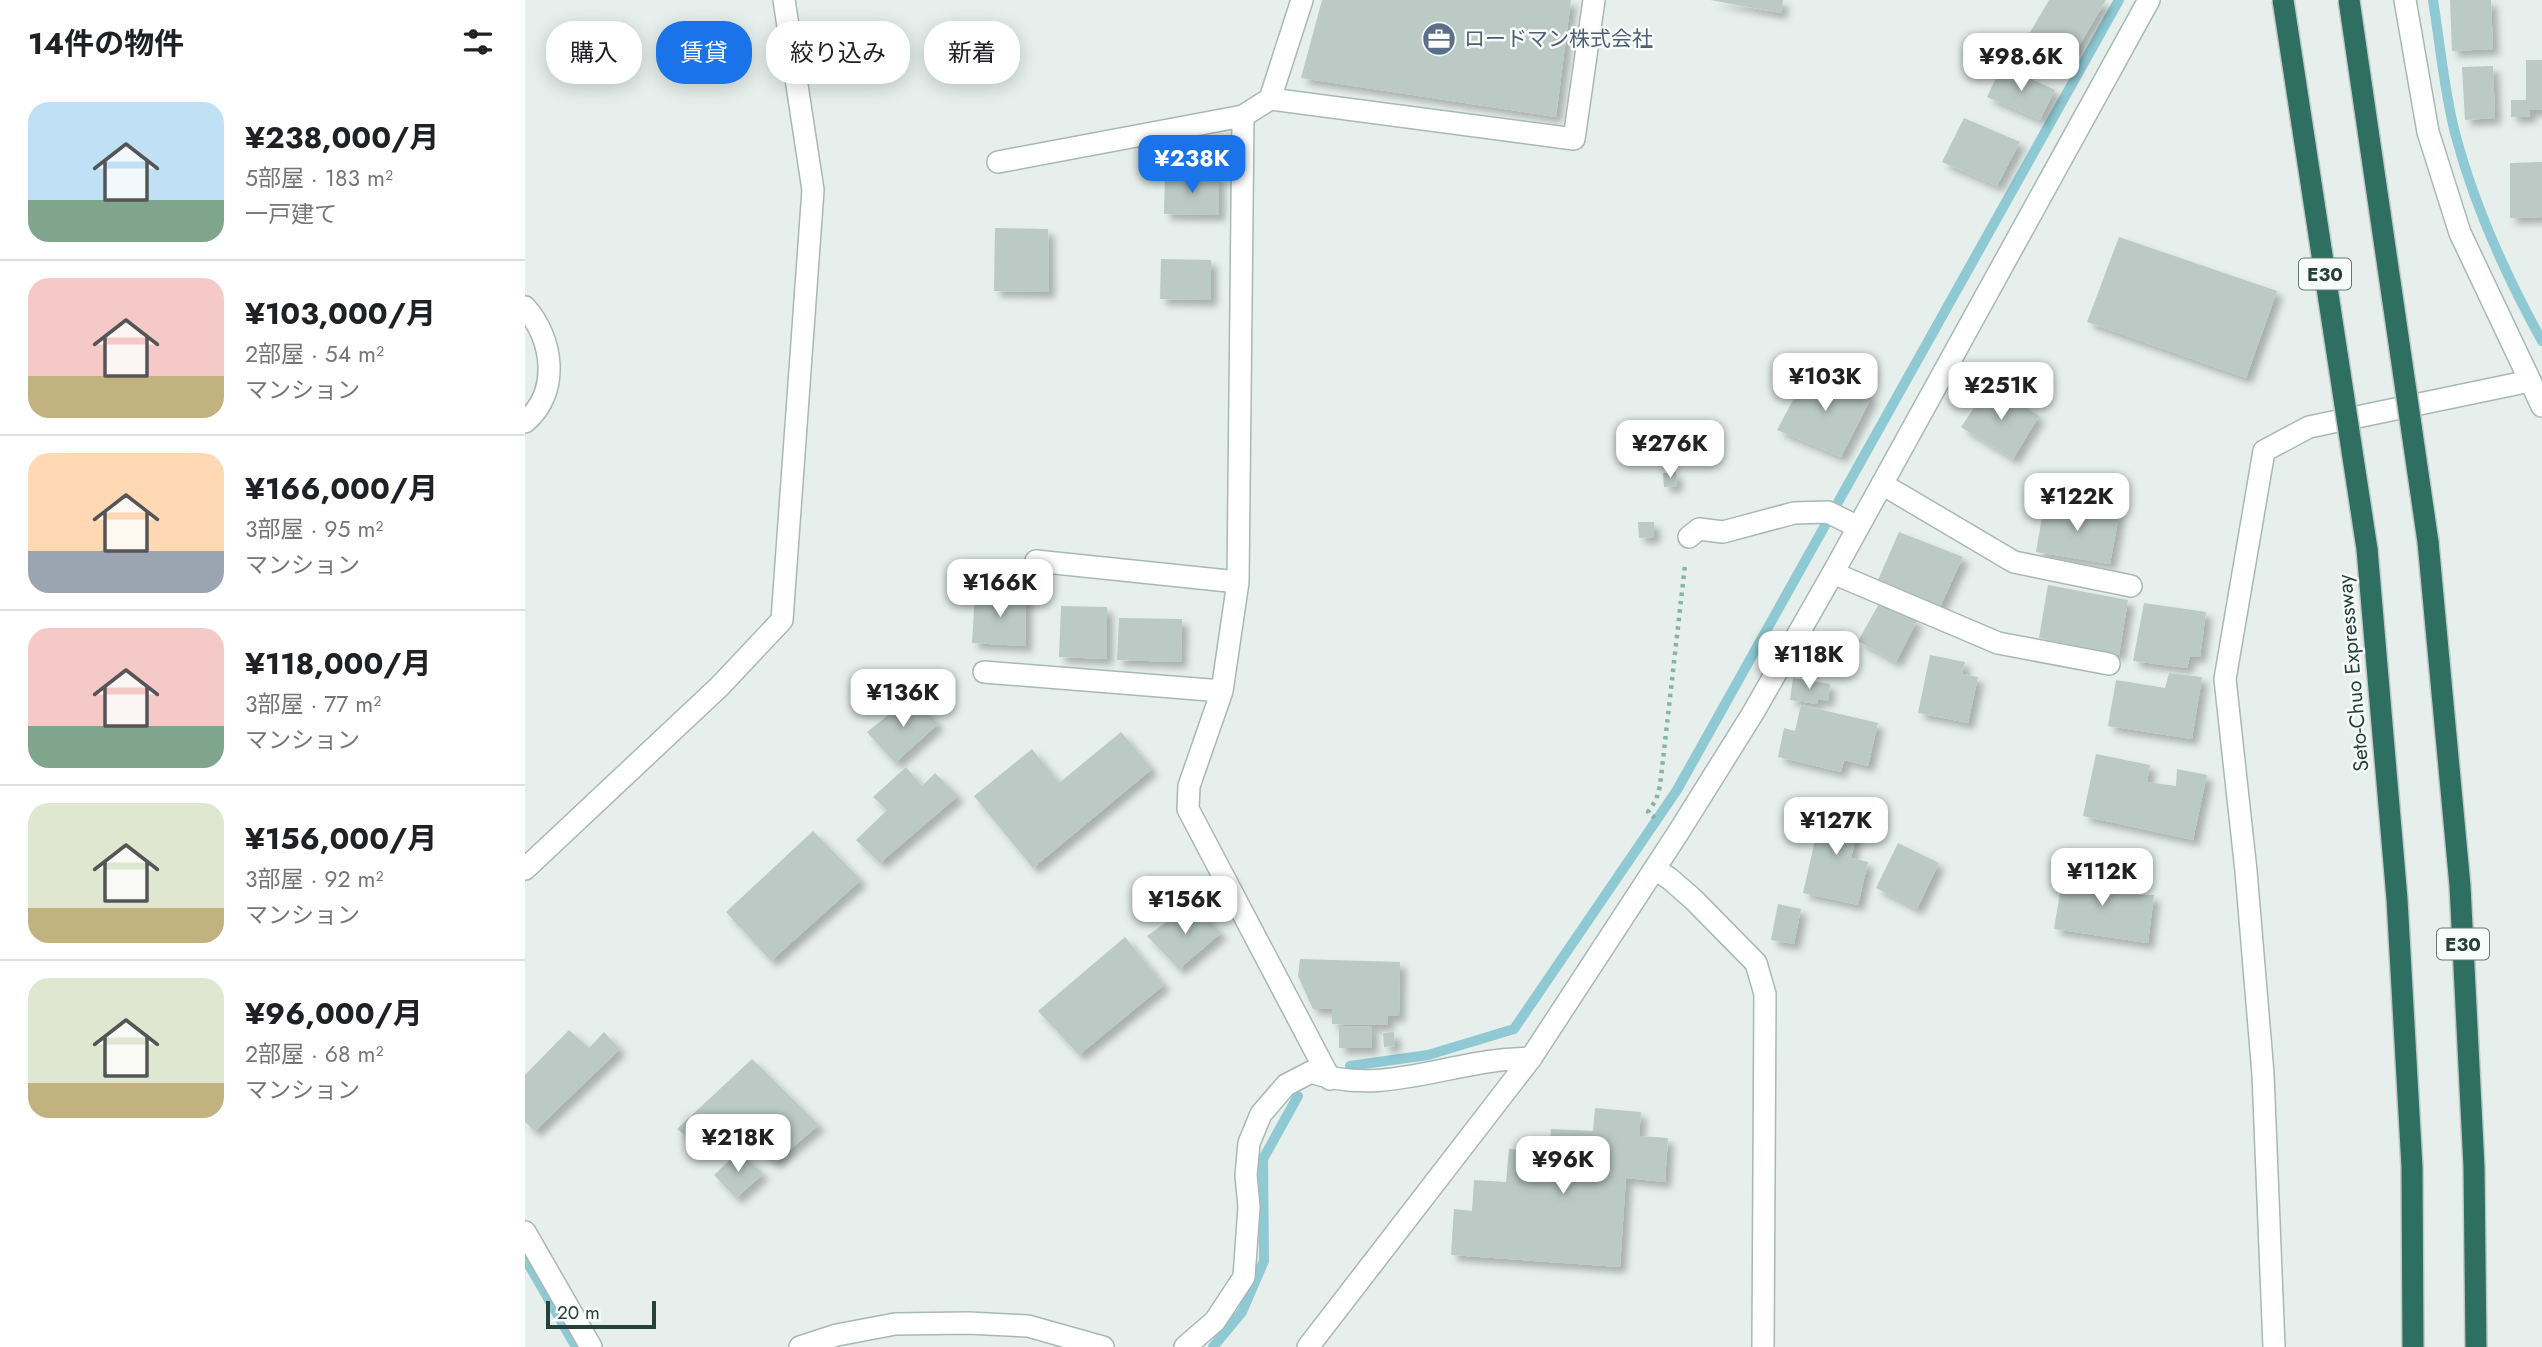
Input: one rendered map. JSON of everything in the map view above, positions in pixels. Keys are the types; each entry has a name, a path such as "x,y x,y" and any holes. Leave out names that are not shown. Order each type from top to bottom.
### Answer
{"highway":[{"name":"Seto-Chuo Expressway","path":"2283,0 2367,549 2397,899 2411,1167 2413,1347"},
{"name":"E30","path":"2349,0 2428,542 2460,886 2474,1167 2476,1347"}],"street":[{"path":"525,869 720,686 782,620 813,190 784,0"},
{"path":"1270,99 1302,0"},
{"path":"998,162 1243,116 1270,99 1574,139 1594,0"},
{"path":"1308,1347 1531,1058 1753,713 1833,573 1842,519 1882,484 2149,0"},
{"path":"2405,0 2428,132 2460,233 2542,406"},
{"path":"1243,116 1238,582 1222,691 1189,786 1188,809 1330,1079"},
{"path":"525,307 536,319 544,336 550,372 540,404 525,422"},
{"path":"2274,1347 2263,1073 2246,870 2225,679 2264,451 2309,427 2530,382"},
{"path":"1882,484 2014,562 2131,586"},
{"path":"1689,537 1699,529 1723,532 1794,513 1842,519"},
{"path":"1037,561 1238,582"},
{"path":"1833,573 1998,643 2109,664"},
{"path":"983,672 1222,691"},
{"path":"1655,869 1693,899 1756,963 1765,994 1763,1347"},
{"path":"1185,1347 1215,1321 1244,1277 1249,1207 1246,1175 1249,1143 1261,1114 1286,1085 1311,1072 1330,1079 1368,1082 1414,1078 1493,1061 1531,1058"},
{"path":"525,1233 587,1345"},
{"path":"800,1347 837,1335 895,1324 968,1323 1028,1326 1103,1347"}],"path":[{"path":"1652,817 1648,813 1656,800 1661,776 1689,537"}],"building":[{"name":"ロードマン株式会社","path":"1322,0 1571,0 1556,117 1301,78"},
{"path":"1710,0 1783,0 1781,13"},
{"path":"2049,0 2106,0 2072,58 2029,34"},
{"path":"2450,0 2491,0 2493,49 2452,51"},
{"path":"2526,60 2542,60 2542,110 2530,110 2530,117 2511,117 2511,100 2526,100"},
{"path":"2002,65 2055,90 2040,120 1987,97"},
{"path":"2493,66 2495,118 2465,120 2462,67"},
{"path":"1964,118 2020,142 1997,186 1942,162"},
{"path":"2542,162 2542,217 2510,218 2510,163"},
{"path":"1165,174 1219,175 1219,215 1164,214"},
{"path":"995,228 1048,229 1049,292 994,291"},
{"path":"2119,237 2277,291 2246,378 2087,322"},
{"path":"1161,259 1211,260 1211,300 1160,299"},
{"path":"1809,370 1872,396 1841,457 1777,430"},
{"path":"1990,384 2039,416 2013,459 1961,427"},
{"path":"1676,472 1677,486 1664,487 1663,473"},
{"path":"2045,500 2119,515 2110,564 2036,552"},
{"path":"1638,522 1654,522 1654,537 1639,538"},
{"path":"1899,532 1963,557 1940,607 1878,580"},
{"path":"2048,585 2128,600 2119,655 2039,638"},
{"path":"975,592 1026,595 1026,646 972,643"},
{"path":"1880,602 1917,621 1896,662 1858,641"},
{"path":"2144,603 2206,612 2200,657 2190,656 2187,668 2133,661"},
{"path":"1061,606 1107,607 1107,659 1059,657"},
{"path":"1119,618 1182,619 1181,662 1117,660"},
{"path":"1930,655 1965,662 1962,674 1978,677 1968,723 1918,713"},
{"path":"2169,673 2202,677 2192,739 2108,726 2116,680 2165,688"},
{"path":"1793,678 1830,684 1828,701 1818,699 1817,704 1790,700"},
{"path":"912,696 938,724 895,763 867,732"},
{"path":"1801,705 1878,723 1868,766 1844,760 1841,772 1778,757 1784,728 1795,731"},
{"path":"1121,732 1152,769 1033,868 974,796 1032,749 1059,783"},
{"path":"2096,754 2150,765 2147,782 2176,786 2177,769 2207,775 2193,840 2083,816"},
{"path":"906,767 922,786 935,773 958,796 880,863 856,840 887,810 873,797"},
{"path":"1824,801 1862,810 1851,858 1868,862 1858,905 1803,893"},
{"path":"813,831 861,880 771,961 726,912"},
{"path":"1898,843 1939,863 1917,909 1876,888"},
{"path":"2064,869 2113,872 2111,894 2154,895 2148,943 2054,929"},
{"path":"1193,903 1221,933 1179,969 1147,936"},
{"path":"1778,904 1801,909 1794,944 1771,940"},
{"path":"1125,937 1164,985 1079,1055 1038,1011"},
{"path":"1300,959 1400,962 1399,1016 1388,1016 1388,1025 1332,1024 1332,1009 1313,1009 1298,976"},
{"path":"1339,1026 1372,1026 1372,1048 1339,1048"},
{"path":"569,1030 589,1048 604,1032 620,1049 535,1131 525,1122 525,1075"},
{"path":"1394,1032 1395,1046 1384,1047 1383,1033"},
{"path":"752,1059 819,1125 774,1163 729,1117 698,1146 677,1129"},
{"path":"1595,1108 1641,1112 1639,1136 1668,1138 1665,1182 1626,1178 1620,1267 1451,1255 1454,1209 1472,1211 1474,1180 1506,1182 1509,1149 1549,1151 1551,1129 1593,1131"},
{"path":"739,1151 763,1174 736,1198 714,1175"}],"waterway":[{"path":"1350,1066 1428,1055 1514,1029 1677,790 2119,0"},
{"path":"2433,0 2448,100 2463,160 2492,240 2542,341"},
{"path":"1213,1347 1242,1312 1264,1261 1263,1159 1298,1096"},
{"path":"525,1258 576,1347"}],"place":[{"name":"ロードマン株式会社","path":"1439,39"}]}
